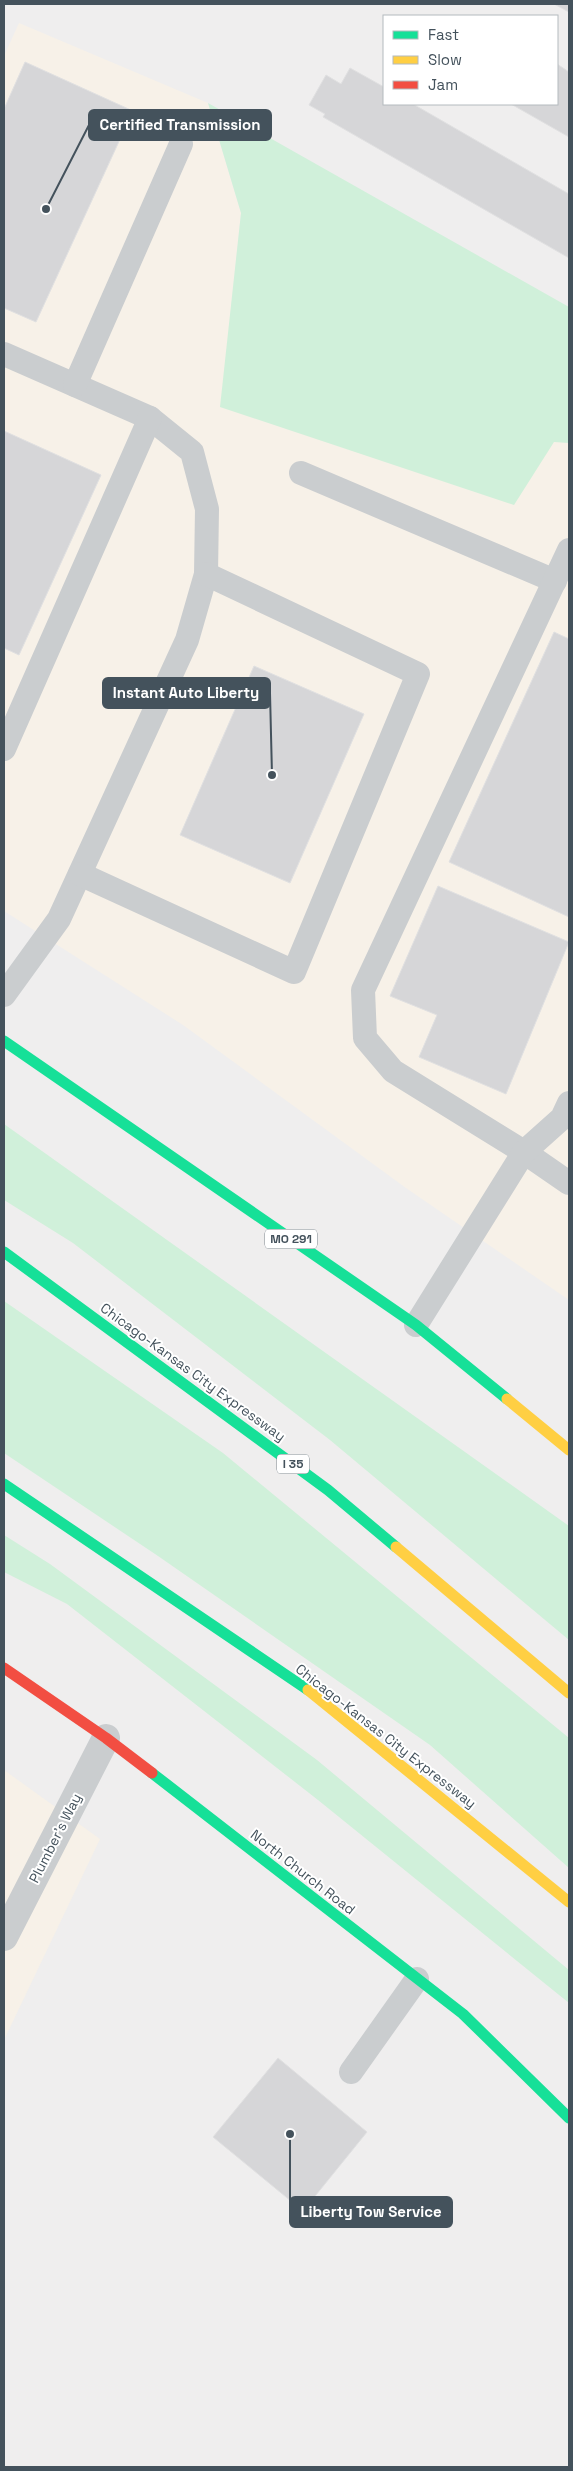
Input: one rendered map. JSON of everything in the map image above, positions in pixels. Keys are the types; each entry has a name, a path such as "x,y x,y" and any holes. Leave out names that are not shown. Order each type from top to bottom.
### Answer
{"main road":[{"name":"MO 291","path":"4,1040 416,1325 569,1450"},
{"name":"Chicago-Kansas City Expressway","path":"4,1252 328,1490 569,1693"},
{"name":"Chicago-Kansas City Expressway","path":"4,1484 322,1700 569,1902"},
{"name":"North Church Road","path":"4,1668 106,1738 463,2014 569,2118"}],"street":[{"name":"Plumber's Way","path":"4,1937 106,1738"}],"lane":[{"path":"75,385 181,144"},
{"path":"4,354 150,418 192,452 208,509 206,574 187,640 59,919 4,995"},
{"path":"4,749 150,418"},
{"path":"301,473 555,581"},
{"path":"569,550 363,990 365,1038 393,1071 524,1152 569,1184"},
{"path":"80,874 294,972 418,674 206,574"},
{"path":"416,1325 524,1152 562,1118 569,1103"},
{"path":"351,2072 417,1979"}],"shaded area":[{"path":"19,23 208,103 241,213 221,407 569,443 569,1300 406,1188 183,1025 4,911 4,56"},
{"path":"4,1770 100,1839 4,2040"}],"green space":[{"path":"208,103 569,307 569,443 554,442 514,505 220,407 241,213"},
{"path":"4,1124 569,1526 569,1640 330,1440 73,1243 4,1200"},
{"path":"4,1301 223,1453 569,1738 569,1868 430,1745 158,1556 4,1453"},
{"path":"4,1535 50,1564 317,1760 569,1970 569,2003 318,1800 67,1604 4,1572"}],"building":[{"path":"554,4 569,4 569,12"},
{"path":"25,62 133,111 36,322 4,308 4,109"},
{"path":"558,65 569,72 569,137 513,105 558,105"},
{"path":"350,68 383,86 383,105 415,105 569,194 569,258 323,117 325,114 309,105 326,75 341,84"},
{"path":"4,431 101,475 19,655 4,648"},
{"path":"554,632 569,639 569,917 449,862"},
{"path":"254,666 364,714 290,883 180,835"},
{"path":"438,886 569,942 506,1094 419,1057 437,1015 390,996"},
{"path":"278,2058 367,2132 303,2211 213,2137"}],"traffic: fast":[{"path":"4,1041 416,1325 507,1399"},
{"path":"4,1252 328,1490 396,1547"},
{"path":"4,1484 308,1690"},
{"path":"152,1773 463,2014 569,2118"}],"traffic: slow":[{"path":"507,1399 569,1450"},
{"path":"396,1547 569,1693"},
{"path":"308,1690 569,1902"}],"traffic: jam":[{"path":"4,1668 106,1738 152,1773"}],"place":[{"name":"Certified Transmission","path":"46,209"},
{"name":"Instant Auto Liberty","path":"272,775"},
{"name":"Liberty Tow Service","path":"290,2134"}]}
